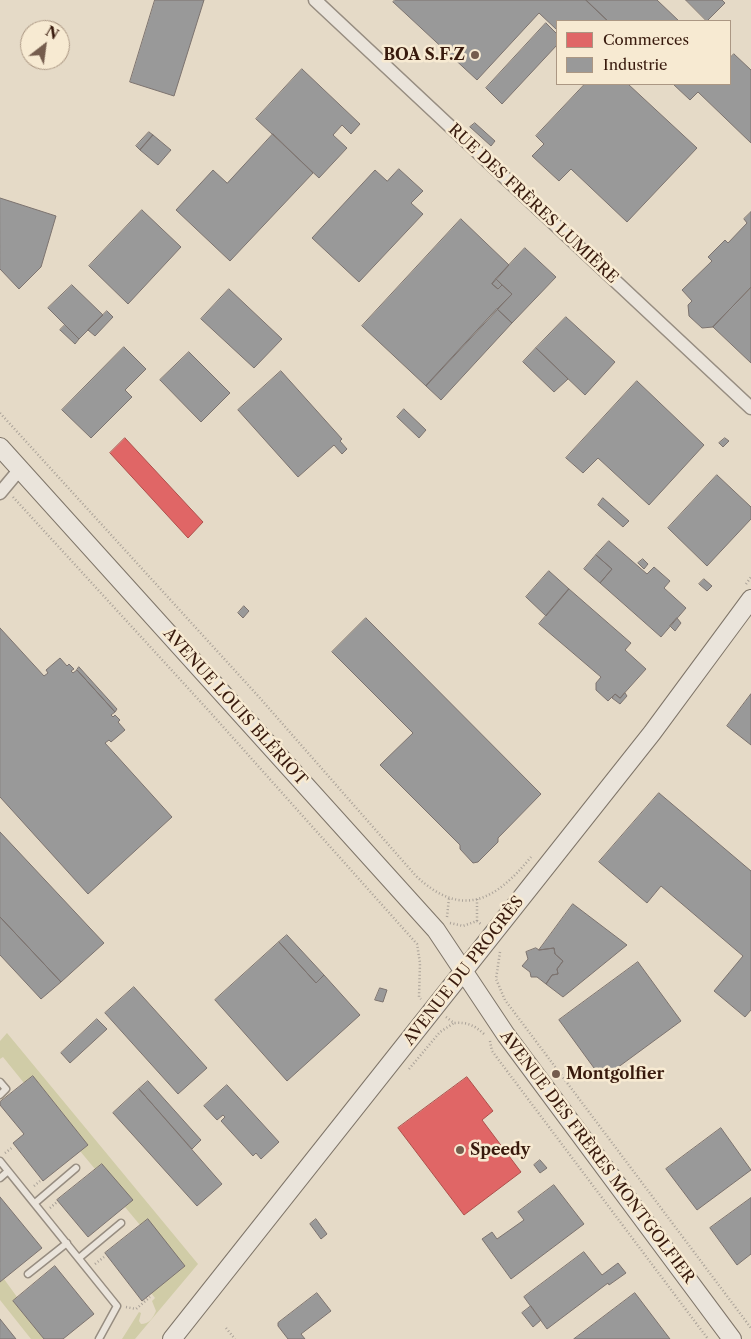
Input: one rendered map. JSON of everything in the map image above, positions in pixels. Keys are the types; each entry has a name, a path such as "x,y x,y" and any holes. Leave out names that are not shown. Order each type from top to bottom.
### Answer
{"street":[{"name":"RUE DES FRÈRES LUMIÈRE","path":"315,0 751,408"},
{"name":"AVENUE LOUIS BLÉRIOT","path":"0,447 436,930 465,972"},
{"path":"2,491 20,469"},
{"name":"AVENUE DU PROGRÈS","path":"172,1339 465,972 540,873 652,733 751,599"},
{"name":"AVENUE DES FRÈRES MONTGOLFIER","path":"465,972 497,1023 732,1339"}],"lane":[{"path":"0,1082 6,1089 0,1094"},
{"path":"0,1160 117,1306 99,1339"},
{"path":"34,1203 76,1168"},
{"path":"0,1178 8,1171"},
{"path":"79,1258 121,1223"},
{"path":"28,1274 67,1243"}],"path":[{"path":"0,414 259,697 416,876 433,891 449,898 463,900 478,899 496,892 514,878 537,850"},
{"path":"2,491 209,711 417,944 421,971 419,998 454,1023 465,1022 476,1026 485,1035"},
{"path":"477,921 478,899"},
{"path":"501,950 498,957 496,979 504,1000 751,1328"},
{"path":"490,1041 492,1051 708,1339"},
{"path":"117,1306 136,1309 150,1297"},
{"path":"226,1328 235,1339"}],"shaded area":[{"path":"7,1033 198,1264 135,1339 122,1339 139,1312 141,1313 139,1321 141,1324 146,1323 154,1316 156,1311 152,1301 155,1298 151,1293 185,1266 140,1225 125,1207 132,1200 102,1164 95,1169 80,1151 88,1145 33,1076 24,1083 3,1057 0,1059 0,1041"},
{"path":"4,1279 17,1297 13,1301 44,1339 31,1339 0,1300 0,1282"}],"building: Commerces":[{"path":"125,438 203,522 188,538 110,453"},
{"name":"Speedy","path":"467,1077 493,1111 482,1120 521,1172 464,1215 398,1128"}],"building: Industrie":[{"path":"155,0 204,0 174,96 130,82"},
{"name":"BOA S.F.Z","path":"395,0 586,0 607,20 556,20 556,29 539,13 477,80 393,2"},
{"path":"586,0 657,0 678,20 607,20"},
{"path":"686,0 722,0 725,3 706,20"},
{"path":"546,23 556,33 556,46 502,104 486,88"},
{"path":"734,54 751,70 751,143 698,92 690,100 674,85 731,85 731,57"},
{"path":"302,69 360,124 351,134 342,125 333,135 347,148 319,178 256,119"},
{"path":"584,85 629,85 697,148 627,222 571,169 559,181 532,156 544,144 536,136"},
{"path":"475,123 495,141 491,146 470,127"},
{"path":"149,132 153,135 140,150 136,146"},
{"path":"273,134 313,173 230,261 176,210 213,170 227,183"},
{"path":"153,135 171,150 158,165 140,150"},
{"path":"399,169 423,191 411,203 423,214 359,282 312,238 375,170 387,181"},
{"path":"0,198 56,216 41,267 19,289 0,269"},
{"path":"142,210 181,247 128,304 89,266"},
{"path":"751,212 751,287 713,327 702,328 689,316 688,305 692,301 682,290 712,261 708,257 725,240 728,243 747,223 744,219"},
{"path":"461,219 509,265 492,284 498,289 502,285 512,294 426,386 362,326"},
{"path":"525,248 556,277 512,323 497,309 512,294 496,279"},
{"path":"496,279 502,285 498,289 492,284"},
{"path":"72,285 103,315 79,339 48,308"},
{"path":"751,288 751,363 713,327"},
{"path":"229,289 282,339 254,368 201,319"},
{"path":"497,309 512,323 441,400 426,386"},
{"path":"107,311 113,317 95,336 88,330"},
{"path":"566,317 615,362 585,395 536,348"},
{"path":"65,325 79,339 75,344 60,330"},
{"path":"124,347 146,369 125,390 132,397 91,438 62,410"},
{"path":"536,348 568,379 554,392 523,362"},
{"path":"189,352 230,393 201,422 160,380"},
{"path":"281,371 342,439 340,441 347,449 342,454 334,445 298,477 238,410"},
{"path":"637,381 704,445 649,505 598,458 583,473 566,458"},
{"path":"404,409 426,430 419,438 397,417"},
{"path":"725,438 729,441 723,447 719,443"},
{"path":"717,475 751,507 751,519 707,566 668,528"},
{"path":"603,498 629,521 623,527 598,505"},
{"path":"609,541 647,574 654,567 670,581 664,588 686,608 661,637 600,583 612,569 596,555"},
{"path":"596,555 612,569 600,583 584,569"},
{"path":"643,559 648,564 644,569 638,563"},
{"path":"549,571 569,589 546,616 526,597"},
{"path":"704,579 712,586 707,591 699,584"},
{"path":"569,589 631,643 625,650 646,669 620,698 615,694 608,701 596,690 596,683 601,677 539,624"},
{"path":"244,606 249,611 243,618 238,613"},
{"path":"366,618 541,794 498,838 498,842 478,862 473,863 460,849 460,845 380,765 413,733 332,652"},
{"path":"677,618 681,623 675,631 670,626"},
{"path":"0,628 44,676 48,673 46,670 60,658 67,666 69,664 74,669 71,671 73,673 77,670 115,712 111,715 113,717 115,715 120,720 118,722 125,730 111,742 109,740 105,743 172,817 88,894 0,797"},
{"path":"79,667 117,709 115,712 77,670"},
{"path":"625,693 627,696 620,704 612,698 615,694 620,698"},
{"path":"751,694 751,745 727,726"},
{"path":"659,793 751,871 751,1010 745,1017 714,991 743,956 661,886 647,903 599,862"},
{"path":"0,832 104,943 61,982 0,917"},
{"path":"573,904 627,945 563,997 546,984 552,975 558,974 557,969 563,961 555,954 554,948 539,950"},
{"path":"0,917 61,982 41,999 0,955"},
{"path":"287,935 324,975 316,983 279,942"},
{"path":"279,942 316,983 324,975 360,1015 287,1081 215,1000"},
{"path":"536,948 539,950 554,948 555,954 563,961 557,969 558,974 552,975 546,984 537,977 531,977 530,972 522,966 528,959 526,952"},
{"path":"638,962 681,1021 602,1079 559,1020"},
{"path":"134,987 207,1068 178,1094 105,1013"},
{"path":"380,988 387,990 383,1002 375,1000"},
{"path":"97,1019 107,1029 70,1063 61,1053"},
{"path":"33,1076 88,1145 43,1181 13,1143 24,1134 0,1105 0,1102"},
{"path":"148,1081 201,1140 192,1149 139,1089"},
{"path":"227,1085 279,1142 261,1159 256,1153 253,1156 221,1121 225,1117 223,1115 217,1120 204,1106"},
{"path":"139,1089 222,1184 197,1206 113,1113"},
{"path":"721,1128 751,1170 697,1210 666,1169"},
{"path":"540,1160 547,1168 540,1173 534,1165"},
{"path":"102,1164 133,1200 88,1237 57,1200"},
{"path":"554,1185 584,1224 511,1279 482,1239 492,1232 497,1239 524,1220 518,1212"},
{"path":"0,1197 42,1248 0,1282"},
{"path":"751,1198 751,1254 737,1265 710,1228"},
{"path":"148,1219 185,1266 142,1301 105,1253"},
{"path":"316,1219 327,1234 321,1239 310,1224"},
{"path":"584,1252 602,1275 618,1263 626,1273 609,1285 608,1283 547,1329 524,1297"},
{"path":"55,1266 94,1314 63,1339 44,1339 13,1301"},
{"path":"317,1293 331,1311 301,1334 305,1339 288,1339 278,1326 278,1323"},
{"path":"635,1293 670,1339 574,1339"},
{"path":"531,1306 541,1320 533,1327 522,1313"},
{"path":"0,1319 16,1339 0,1339"}],"place":[{"name":"BOA S.F.Z","path":"475,55"},
{"name":"Montgolfier","path":"556,1074"},
{"name":"Speedy","path":"460,1150"}]}
